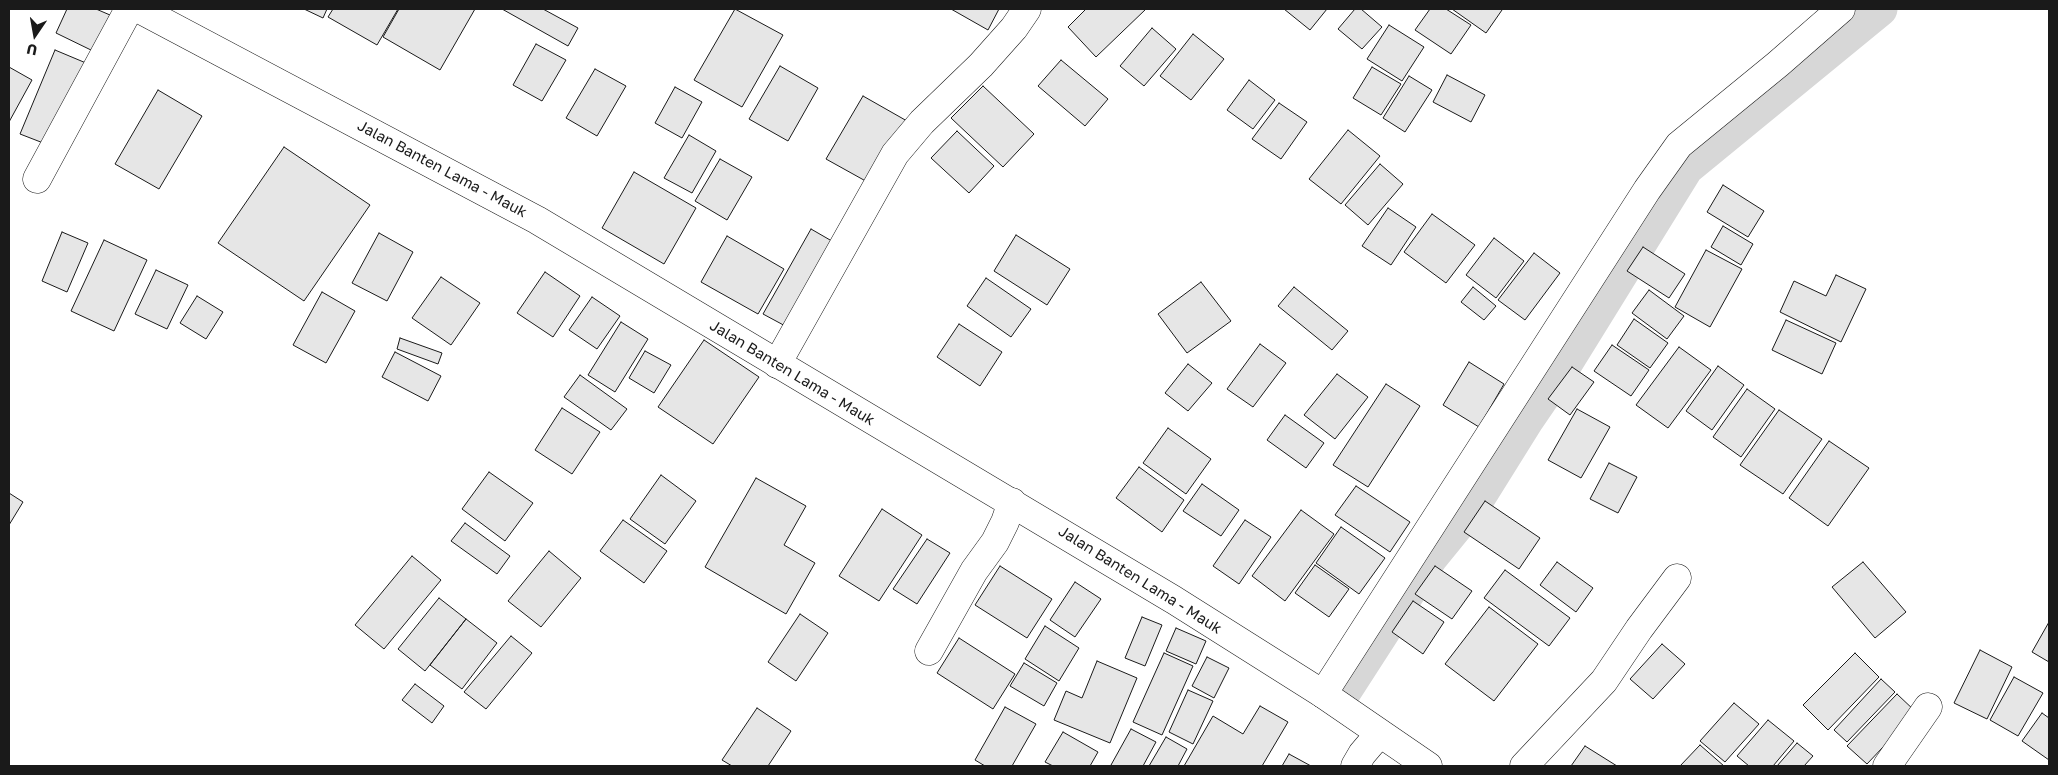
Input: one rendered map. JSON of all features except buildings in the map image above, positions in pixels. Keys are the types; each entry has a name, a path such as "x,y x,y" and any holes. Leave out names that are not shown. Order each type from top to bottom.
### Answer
{"street":[{"path":"37,179 129,9"},
{"name":"Jalan Banten Lama - Mauk","path":"139,9 537,220 1174,600 1323,694 1428,766"},
{"path":"777,364 895,154 922,122 981,65 1014,28 1027,9"},
{"path":"1323,694 1647,190 1679,145 1778,64 1841,9"},
{"path":"929,651 974,571 996,542 1012,502"},
{"path":"1524,766 1604,681 1639,628 1677,578"},
{"path":"1887,766 1928,707"},
{"path":"1355,766 1362,754 1379,734"}],"waterway":[{"path":"1341,696 1430,558 1474,504 1527,419 1566,362 1686,168 1880,9"}]}
